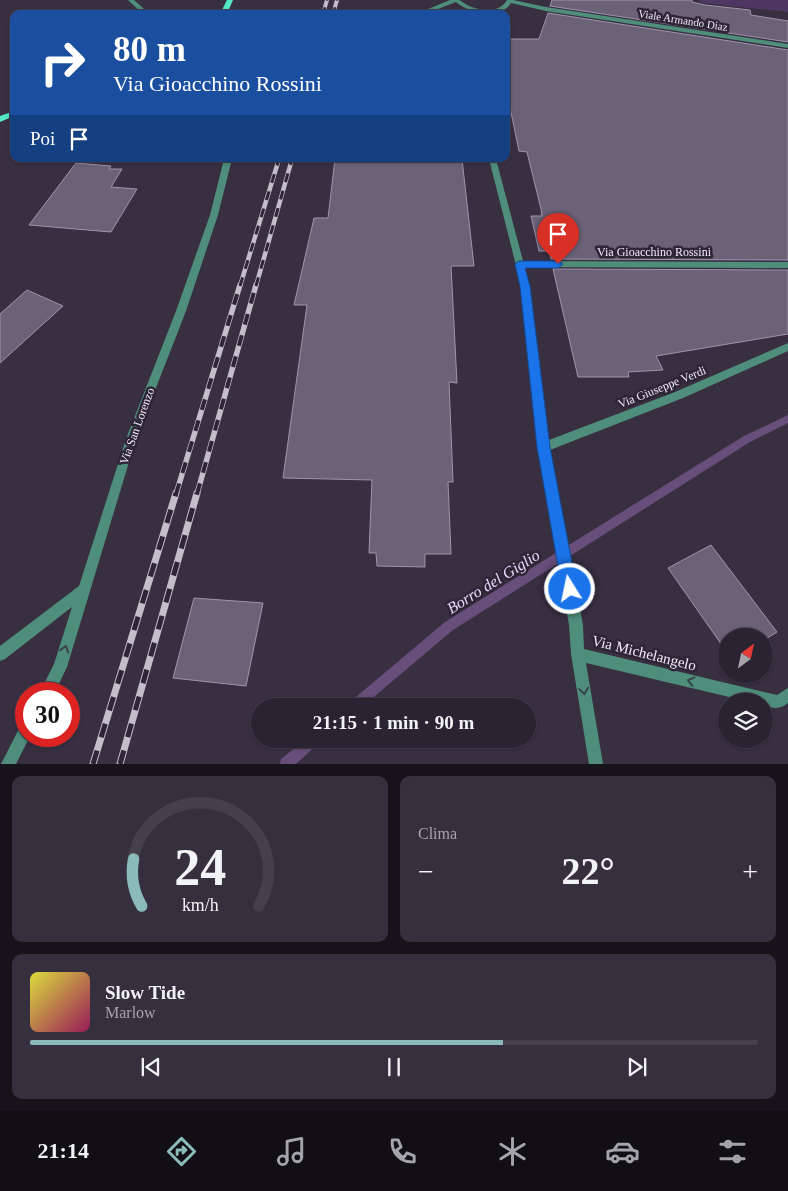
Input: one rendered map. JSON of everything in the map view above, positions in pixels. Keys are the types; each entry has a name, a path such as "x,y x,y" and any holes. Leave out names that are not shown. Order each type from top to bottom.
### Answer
{"street":[{"path":"131,0 142,10"},
{"path":"430,10 456,0 469,9 482,10"},
{"path":"497,10 504,8 510,1"},
{"name":"Viale Armando Diaz","path":"510,1 546,9 788,46"},
{"name":"Viale Armando Diaz","path":"504,8 546,9"},
{"name":"Via San Lorenzo","path":"52,682 60,667 131,439 181,311 214,215 227,162"},
{"path":"493,162 525,286 544,447 576,625 578,654 596,764"},
{"name":"Via Gioacchino Rossini","path":"519,264 788,265"},
{"name":"Via Giuseppe Verdi","path":"544,447 679,395 788,347"},
{"path":"0,654 84,590"},
{"name":"Via Michelangelo","path":"578,654 778,702 788,695"},
{"path":"8,764 17,747"}],"shaded area":[{"path":"699,0 788,0 788,12 702,3"}],"building":[{"path":"552,0 692,0 692,2 705,5 750,10 751,15 788,21 788,42 550,6"},
{"path":"548,13 788,50 788,260 551,259 549,251 539,251 531,216 542,216 541,209 527,152 519,151 510,107 510,39 539,39"},
{"path":"335,162 462,162 474,266 451,266 457,383 449,382 453,482 448,482 451,554 425,554 425,567 377,566 376,553 369,553 372,480 283,478 307,305 294,305 314,218 328,218"},
{"path":"76,163 111,166 109,169 122,169 111,187 137,189 111,232 29,225"},
{"path":"553,269 788,270 788,334 656,356 663,370 628,372 629,377 578,377"},
{"path":"27,290 63,306 0,363 0,314"},
{"path":"711,545 777,632 773,634 773,628 718,628 718,640 668,568"},
{"path":"194,598 263,603 246,686 173,678"}],"waterway":[{"name":"Borro del Giglio","path":"364,698 449,626 747,439 788,419"},
{"name":"Borro del Giglio","path":"286,764 305,748"}],"railway":[{"path":"324,10 327,0"},
{"path":"334,10 337,0"},
{"path":"240,286 278,162"},
{"path":"256,286 291,162"},
{"path":"176,494 240,285"},
{"path":"197,494 256,285"},
{"path":"93,764 176,493"},
{"path":"120,764 197,493"}],"route":[{"path":"558,264 519,264 525,286 544,447 570,589"}]}
